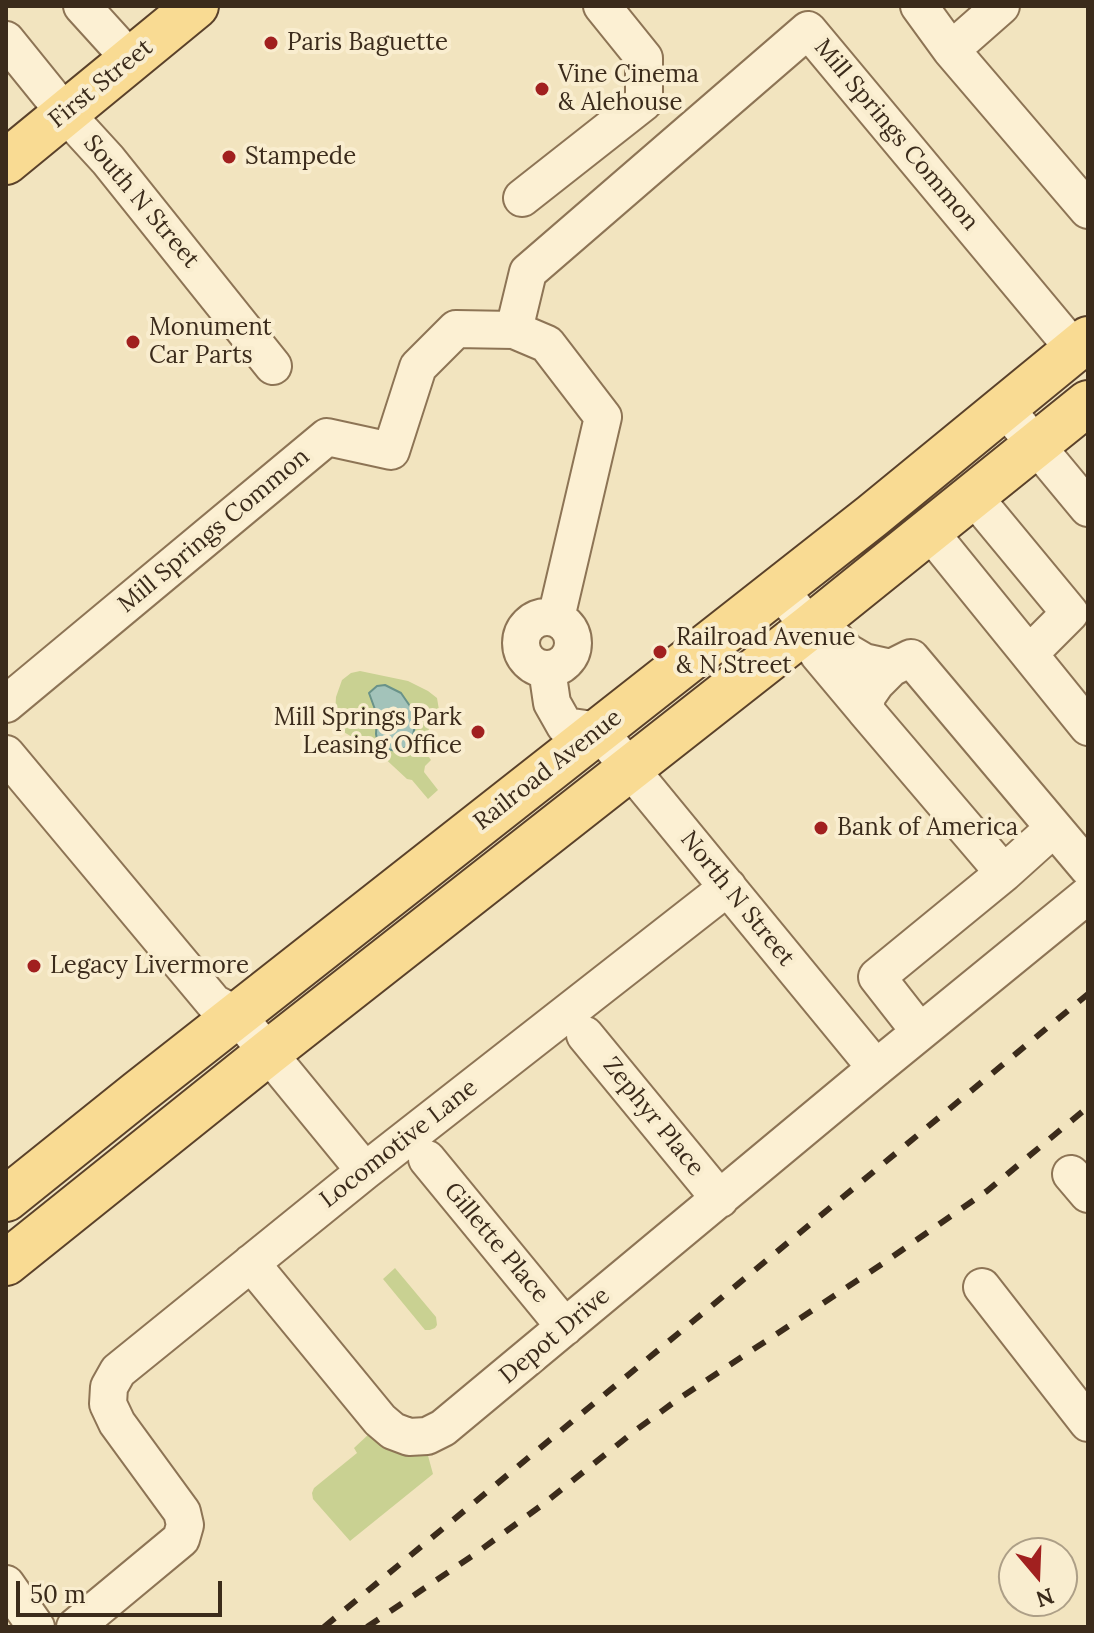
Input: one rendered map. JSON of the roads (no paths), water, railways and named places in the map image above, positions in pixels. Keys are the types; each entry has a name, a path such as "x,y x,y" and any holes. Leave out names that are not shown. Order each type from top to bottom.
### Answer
{"main road":[{"name":"First Street","path":"6,162 196,6"},
{"name":"Railroad Avenue","path":"6,1199 779,589 1082,344"},
{"name":"Railroad Avenue","path":"6,1263 930,532 1088,403"}],"street":[{"path":"82,6 131,60"},
{"path":"522,198 644,102 644,58 602,6"},
{"path":"919,6 951,50 1088,210"},
{"path":"951,50 1001,6"},
{"name":"Mill Springs Common","path":"514,330 528,272 808,30 1082,344"},
{"name":"South N Street","path":"6,40 108,160 273,366"},
{"name":"Mill Springs Common","path":"6,704 327,437 391,451 418,367 456,329 514,330 547,344 603,417 556,618 569,628 572,651 562,664 547,669 552,703 565,726 599,731"},
{"path":"1005,408 1088,508"},
{"path":"974,497 1079,606 1029,654"},
{"path":"930,532 1088,727"},
{"path":"779,589 810,627 818,654 1004,873"},
{"path":"810,627 836,640 847,652 864,662 891,668"},
{"path":"865,710 867,696 876,683 891,668 911,658 1088,868"},
{"name":"North N Street","path":"599,731 876,1068"},
{"path":"6,754 214,1003 237,1015 269,1052 365,1171"},
{"path":"920,1032 877,977 1054,828"},
{"name":"Locomotive Lane","path":"75,1627 181,1539 185,1525 182,1512 117,1423 108,1404 109,1387 118,1371 365,1171 728,887"},
{"name":"Depot Drive","path":"251,1263 380,1420 393,1431 409,1437 427,1436 443,1428 1088,895"},
{"name":"Zephyr Place","path":"585,1035 720,1199"},
{"name":"Gillette Place","path":"427,1159 565,1327"},
{"path":"982,1287 1081,1400"},
{"path":"6,1584 36,1627"}],"water":[{"path":"385,685 401,693 412,709 415,726 407,747 396,751 378,744 377,715 369,693 377,686"}],"railway":[{"path":"324,1627 1088,994"},
{"path":"367,1627 542,1505 677,1400 987,1191 1088,1107"}],"place":[{"name":"Paris Baguette","path":"271,43"},
{"name":"Vine Cinema & Alehouse","path":"542,89"},
{"name":"Stampede","path":"229,157"},
{"name":"Monument Car Parts","path":"133,342"},
{"name":"Railroad Avenue & N Street","path":"660,652"},
{"name":"Mill Springs Park Leasing Office","path":"478,732"},
{"name":"Bank of America","path":"821,828"},
{"name":"Legacy Livermore","path":"34,966"}]}
